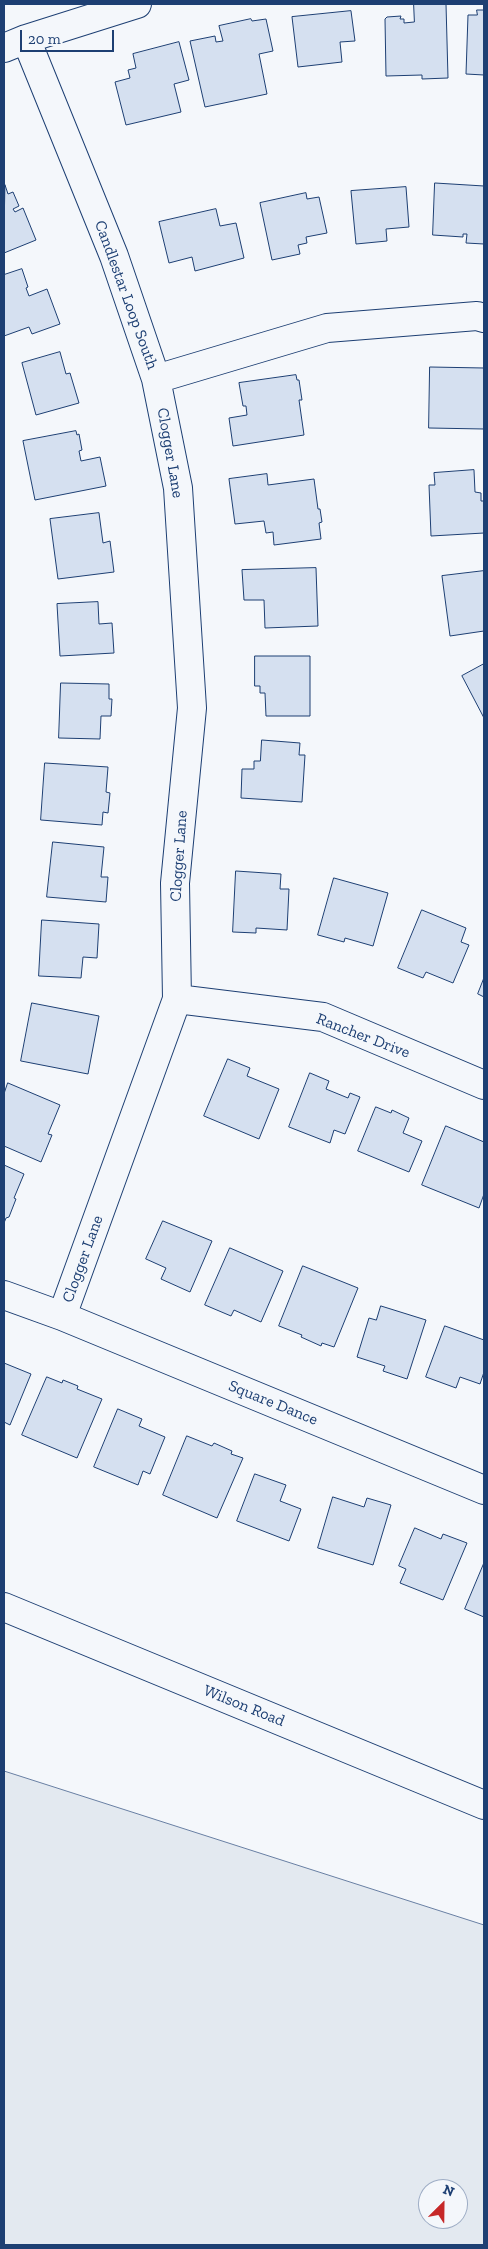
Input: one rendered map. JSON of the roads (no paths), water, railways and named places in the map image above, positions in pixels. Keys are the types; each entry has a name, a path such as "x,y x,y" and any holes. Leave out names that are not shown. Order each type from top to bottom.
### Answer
{"street":[{"path":"15,44 137,4"},
{"name":"Candlestar Loop South","path":"15,44 114,256 156,379 327,328 478,316 484,318"},
{"name":"Clogger Lane","path":"62,1316 177,999 175,883 192,708 178,488 156,379"},
{"name":"Rancher Drive","path":"177,999 323,1017 484,1084"},
{"name":"Square Dance","path":"4,1295 62,1316 484,1490"},
{"name":"Wilson Road","path":"4,1607 484,1805"}]}
